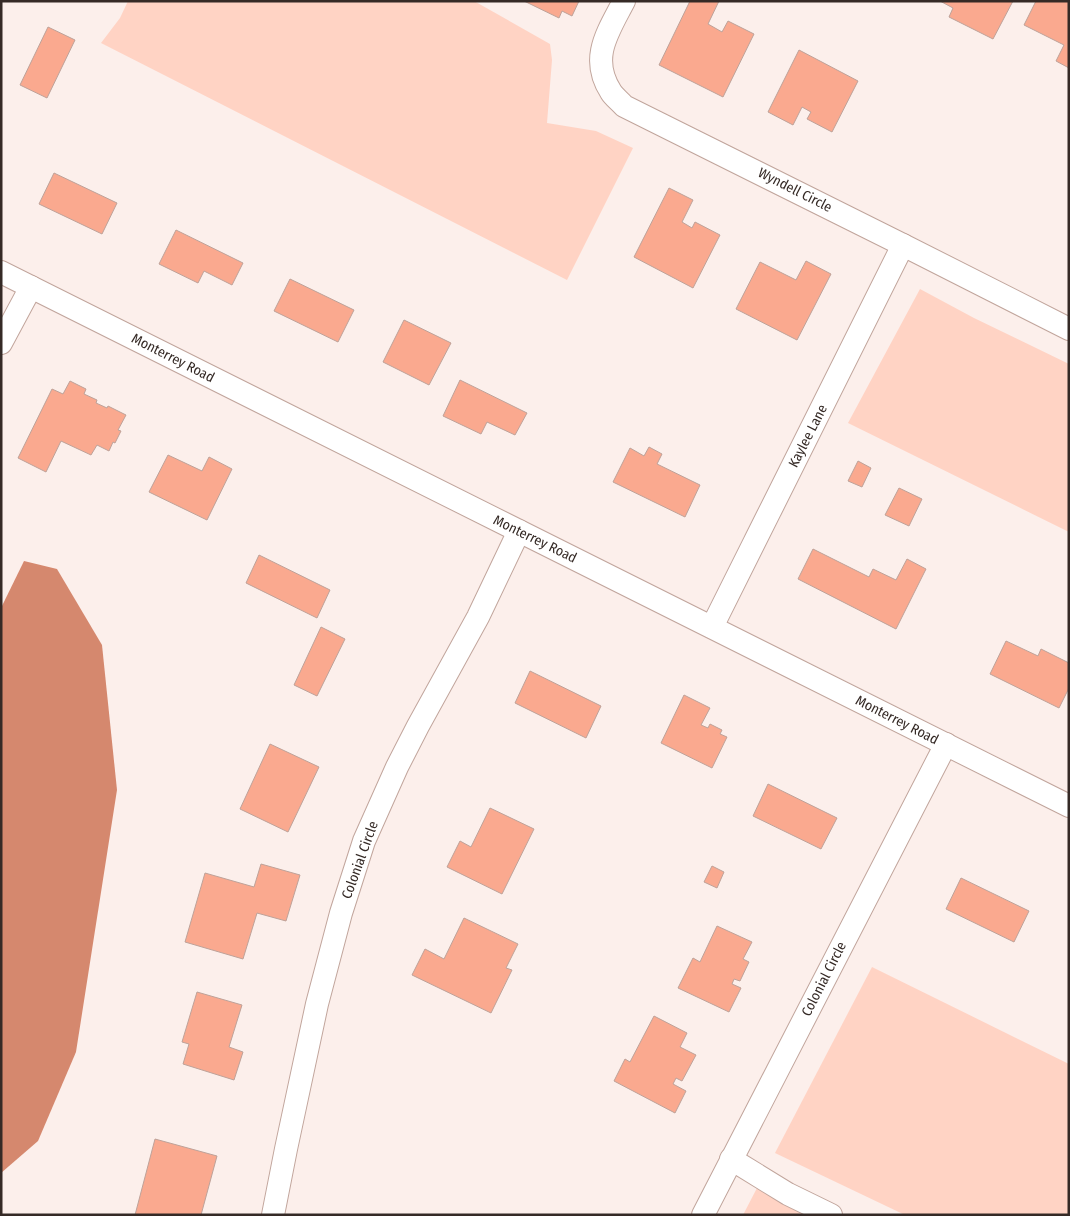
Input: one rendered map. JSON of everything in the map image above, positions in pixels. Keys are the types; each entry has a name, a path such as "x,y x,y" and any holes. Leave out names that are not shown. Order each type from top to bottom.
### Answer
{"street":[{"name":"Wyndell Circle","path":"624,1 604,40 600,59 604,77 612,93 624,106 1069,329"},
{"name":"Kaylee Lane","path":"712,627 903,245"},
{"name":"Monterrey Road","path":"1,272 1069,806"},
{"path":"1,343 31,287"},
{"name":"Colonial Circle","path":"273,1215 317,1004 341,912 364,841 397,767 478,617 519,531"},
{"name":"Colonial Circle","path":"703,1215 946,744"},
{"path":"731,1159 788,1194 830,1215"}],"shaded area":[{"path":"128,1 474,1 550,44 552,60 547,123 596,131 633,148 567,280 101,43 120,18"},
{"path":"920,289 974,318 1069,364 1069,532 848,423"},
{"path":"24,561 57,569 102,645 117,790 76,1052 38,1141 1,1173 1,608"},
{"path":"872,967 1069,1064 1069,1215 905,1215 775,1153"},
{"path":"757,1188 783,1204 804,1215 743,1215"}],"building":[{"path":"524,1 579,1 572,16 562,11 559,18"},
{"path":"690,1 719,1 708,24 722,32 728,21 754,34 723,97 659,65"},
{"path":"940,1 1013,1 993,39 949,17 953,8"},
{"path":"1036,1 1069,1 1069,68 1056,61 1064,45 1024,25"},
{"path":"48,27 75,40 47,98 20,85"},
{"path":"799,50 858,81 832,132 807,119 811,112 802,107 793,125 768,112"},
{"path":"54,173 117,203 102,234 39,204"},
{"path":"669,188 693,200 682,222 692,228 695,222 720,235 693,288 634,257"},
{"path":"176,230 243,263 232,285 204,271 198,283 159,264"},
{"path":"806,261 831,274 797,340 736,309 760,262 796,280"},
{"path":"290,279 354,310 338,342 274,311"},
{"path":"404,320 451,343 429,385 383,362"},
{"path":"460,380 527,413 515,435 487,422 481,434 443,416"},
{"path":"70,381 86,389 84,394 97,400 96,403 107,408 108,406 126,415 118,430 121,431 109,451 97,445 91,455 61,441 46,472 18,458 52,389 63,394"},
{"path":"649,447 662,454 657,464 700,485 685,517 613,482 630,448 644,456"},
{"path":"168,455 202,471 209,457 232,469 207,520 149,492"},
{"path":"858,461 871,468 862,487 848,481"},
{"path":"899,488 922,499 909,526 885,515"},
{"path":"813,549 869,577 873,569 896,580 907,559 926,569 896,629 798,579"},
{"path":"259,555 330,590 317,618 246,583"},
{"path":"321,627 345,639 317,696 294,685"},
{"path":"1006,641 1038,656 1041,649 1069,663 1069,688 1059,708 990,674"},
{"path":"530,671 601,706 586,738 515,703"},
{"path":"684,695 710,708 701,725 708,728 710,724 722,730 720,734 727,737 712,768 661,743"},
{"path":"270,744 319,767 288,832 240,809"},
{"path":"768,784 837,818 821,849 753,816"},
{"path":"490,808 534,829 502,894 447,867 460,841 471,847"},
{"path":"261,864 300,875 286,921 257,913 243,959 185,942 205,873 254,887"},
{"path":"712,866 724,872 717,888 704,882"},
{"path":"961,878 1029,911 1014,942 946,909"},
{"path":"464,918 518,944 506,968 512,970 491,1013 412,975 425,949 444,959"},
{"path":"717,926 752,942 743,959 749,962 740,981 734,979 732,984 741,988 729,1012 678,988 693,958 700,962"},
{"path":"197,992 242,1005 229,1047 243,1052 234,1080 183,1064 189,1044 182,1042"},
{"path":"654,1016 687,1033 680,1047 696,1055 682,1081 676,1078 673,1084 686,1091 675,1113 614,1081 625,1059 630,1062"},
{"path":"155,1139 217,1156 201,1215 135,1215"}]}
